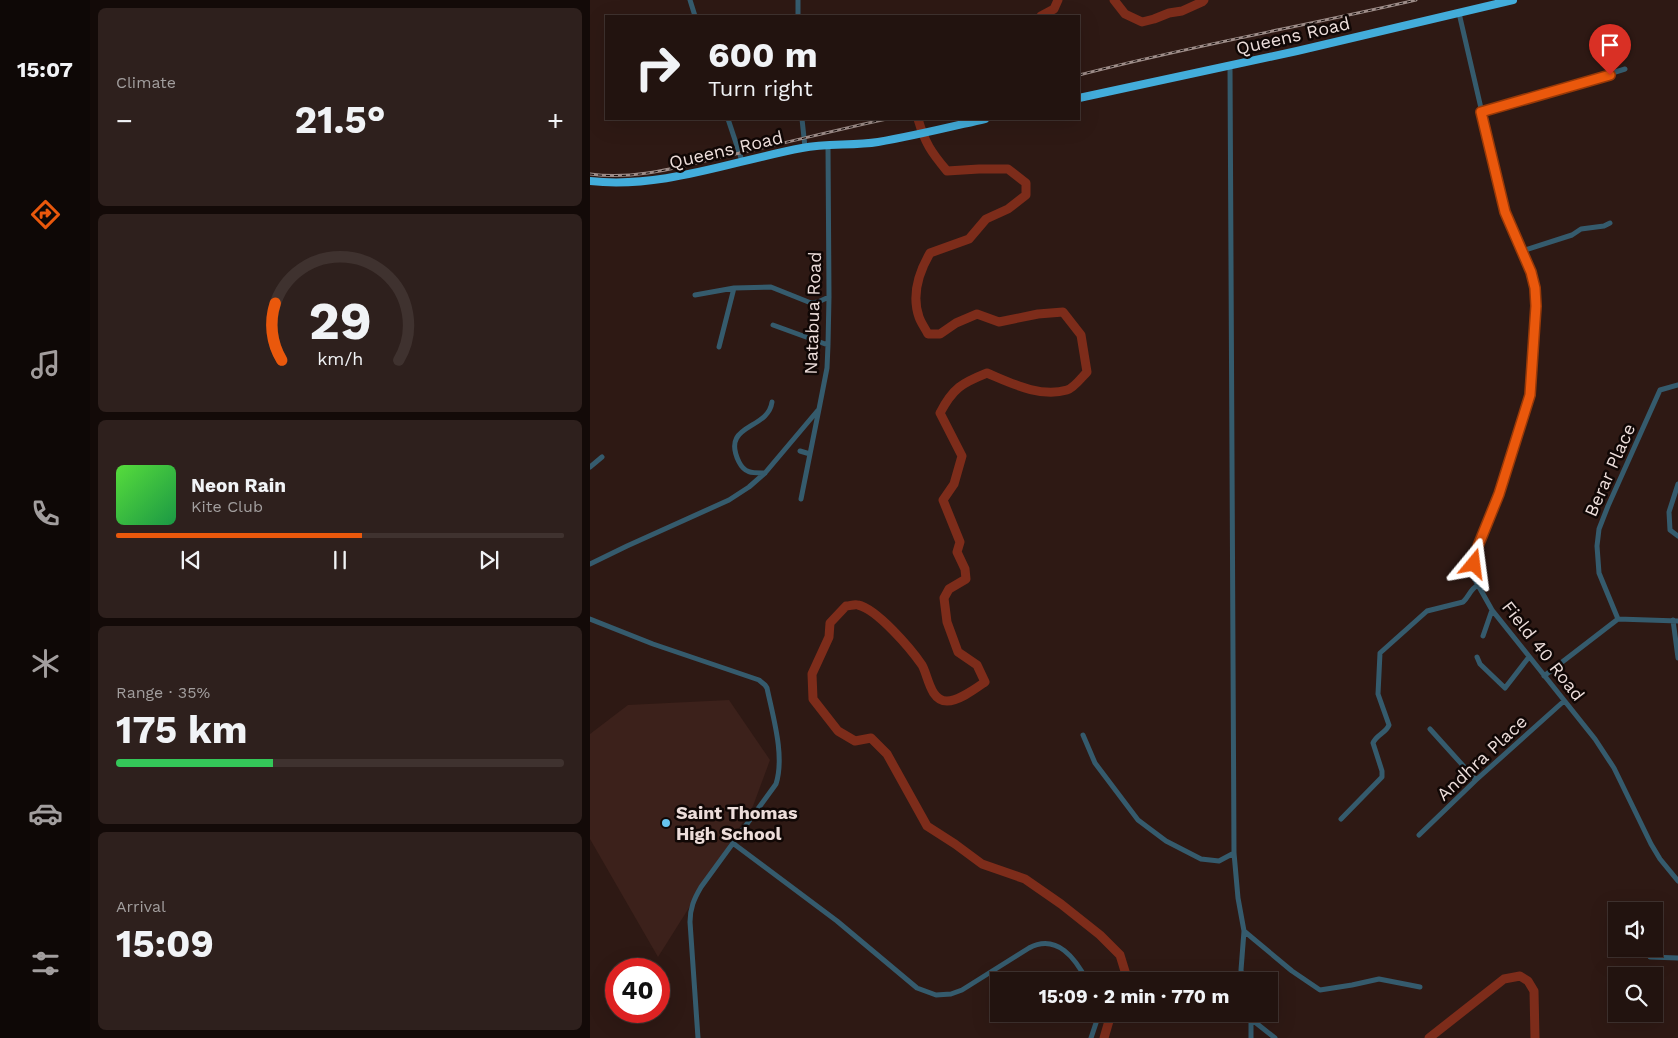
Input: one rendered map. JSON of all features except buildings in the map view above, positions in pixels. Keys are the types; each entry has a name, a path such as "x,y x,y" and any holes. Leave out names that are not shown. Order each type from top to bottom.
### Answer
{"highway":[{"name":"Queens Road","path":"1080,98 1230,66 1513,0"},
{"name":"Queens Road","path":"590,180 610,183 654,181 805,147 877,142 980,120"}],"street":[{"path":"690,0 695,15"},
{"path":"798,0 798,15"},
{"name":"Field 40 Road","path":"1459,13 1505,212 1531,272 1535,288 1536,306 1530,395 1499,494 1478,546 1474,564 1474,578 1492,610 1595,739 1614,768 1651,844 1660,859 1678,881"},
{"path":"1230,66 1234,853 1238,898 1244,931 1242,972"},
{"path":"1481,112 1624,69"},
{"path":"728,120 742,161"},
{"path":"802,120 805,147"},
{"name":"Natabua Road","path":"590,564 729,500 749,487 765,473 819,409 827,368 830,297 828,146"},
{"path":"1522,251 1572,235 1581,229 1604,226 1610,223"},
{"path":"695,295 734,288 771,287 811,302 818,302 830,297"},
{"path":"719,347 734,288"},
{"path":"773,325 828,345"},
{"name":"Berar Place","path":"1618,619 1599,573 1596,546 1599,529 1660,390 1678,385"},
{"path":"765,473 751,473 745,470 738,460 735,449 736,439 740,431 754,424 768,412 772,402"},
{"path":"801,499 819,409"},
{"path":"800,451 810,454"},
{"path":"590,467 602,457"},
{"path":"1678,484 1669,512 1670,530 1678,536"},
{"path":"1341,819 1382,777 1373,744 1375,739 1386,731 1389,725 1378,694 1380,653 1428,611 1462,602 1474,587 1478,585"},
{"path":"1483,636 1492,610"},
{"path":"590,619 653,644 759,680 765,685 777,741 779,776 770,795 701,887 691,909 690,922 698,1038"},
{"path":"1544,676 1618,619 1676,620 1678,658"},
{"path":"1477,657 1480,664 1505,688 1529,657"},
{"name":"Andhra Place","path":"1419,835 1476,780 1564,701"},
{"path":"1430,729 1476,780"},
{"path":"1083,735 1095,763 1138,820 1166,841 1200,858 1220,861 1234,853"},
{"path":"734,844 837,922 907,981 926,992 951,994 962,990 990,972"},
{"path":"1244,931 1292,971 1320,990 1352,986 1379,979 1420,987"},
{"path":"991,972 1029,948 1039,944 1052,945 1064,950 1071,956 1081,972"},
{"path":"1650,957 1678,958"},
{"path":"1091,1038 1096,1022"},
{"path":"1251,1022 1251,1038"},
{"path":"1258,1022 1275,1038"}],"shaded area":[{"name":"Saint Thomas High School","path":"729,700 770,760 753,806 658,957 590,839 590,734 628,705"}],"waterway":[{"path":"1043,15 1054,9 1058,0"},
{"path":"1114,0 1125,14 1142,22 1169,13 1182,11 1204,0"},
{"path":"918,120 929,147 947,171 1008,169 1026,183 1026,195 1008,209 986,219 969,239 930,253 917,283 916,292 919,317 928,334 940,334 956,323 977,314 999,322 1038,314 1063,312 1081,335 1087,372 1070,389 1057,392 1036,391 987,373 959,387 949,398 940,413 962,456 954,484 943,500 960,542 957,552 965,569 966,579 949,589 944,598 947,622 958,652 977,665 985,682 957,699 941,700 930,687 922,665 902,640 866,608 854,605 846,606 830,623 829,637 812,674 813,699 838,731 855,741 871,738 887,754 927,826 982,864 1025,879 1061,904 1100,935 1120,955 1125,972"},
{"path":"1429,1038 1504,979 1520,976 1528,981 1534,991 1535,1038"},
{"path":"1104,1038 1109,1022"}],"railway":[{"path":"1080,75 1416,0"},
{"path":"590,174 622,175 654,172 883,120"}],"place":[{"name":"Saint Thomas High School","path":"666,823"}],"route":[{"path":"1474,564 1478,546 1499,494 1530,395 1536,306 1535,288 1531,272 1505,212 1481,112 1610,75"}]}
